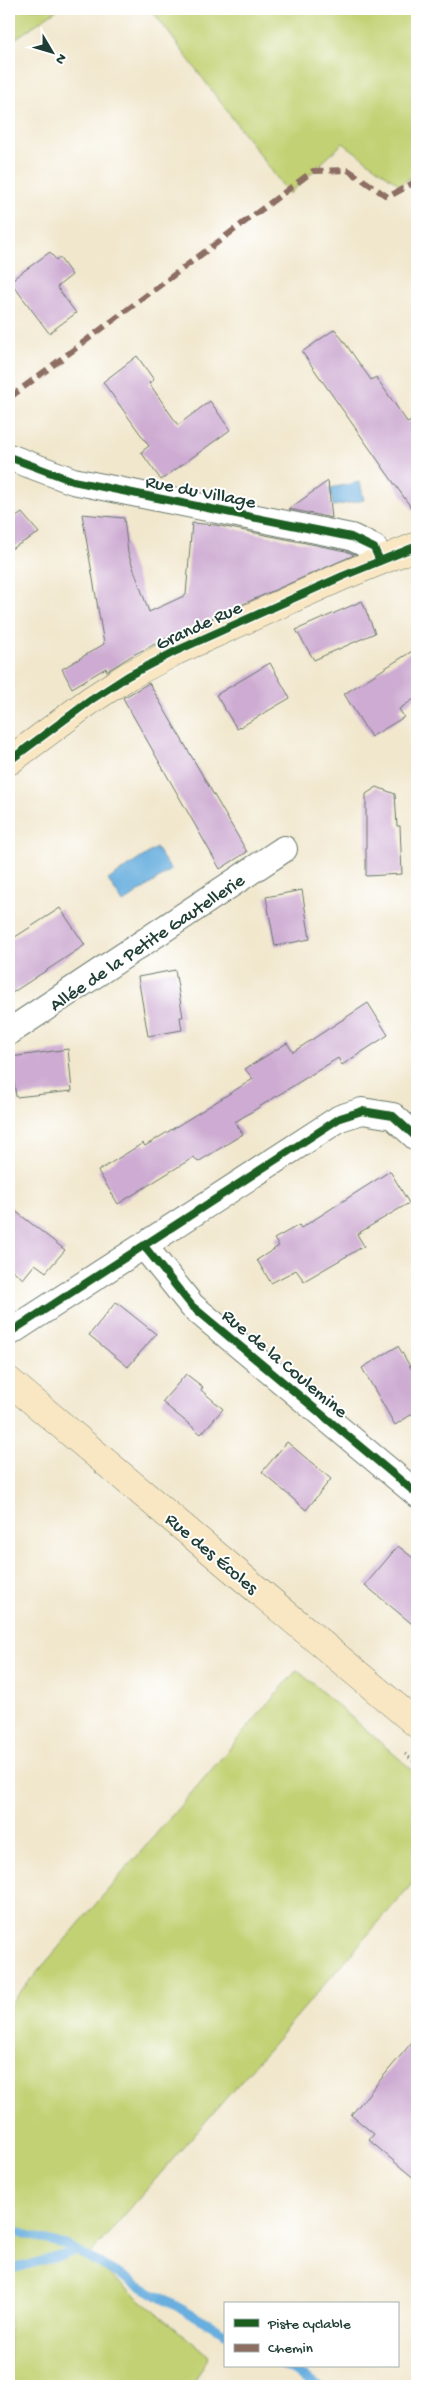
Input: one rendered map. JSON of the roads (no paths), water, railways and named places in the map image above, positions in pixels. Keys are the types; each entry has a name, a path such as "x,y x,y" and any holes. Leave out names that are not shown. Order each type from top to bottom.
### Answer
{"main road":[{"name":"Grande Rue","path":"9,761 91,700 128,676 176,650 417,546"},
{"name":"Rue des Écoles","path":"9,1381 417,1724"}],"street":[{"name":"Rue du Village","path":"9,457 73,481 351,537 374,548 380,561"},
{"name":"Allée de la Petite Gautellerie","path":"9,1032 284,849"},
{"path":"9,1332 340,1118 362,1111 393,1116 417,1138"},
{"name":"Rue de la Coulemine","path":"144,1246 192,1306 417,1494"}],"water":[{"path":"360,482 364,500 333,506 330,488"},
{"path":"156,848 171,870 123,903 108,880"}],"waterway":[{"path":"9,2230 66,2245 224,2332"},
{"path":"9,2270 77,2251"},
{"path":"288,2368 320,2386"}]}
